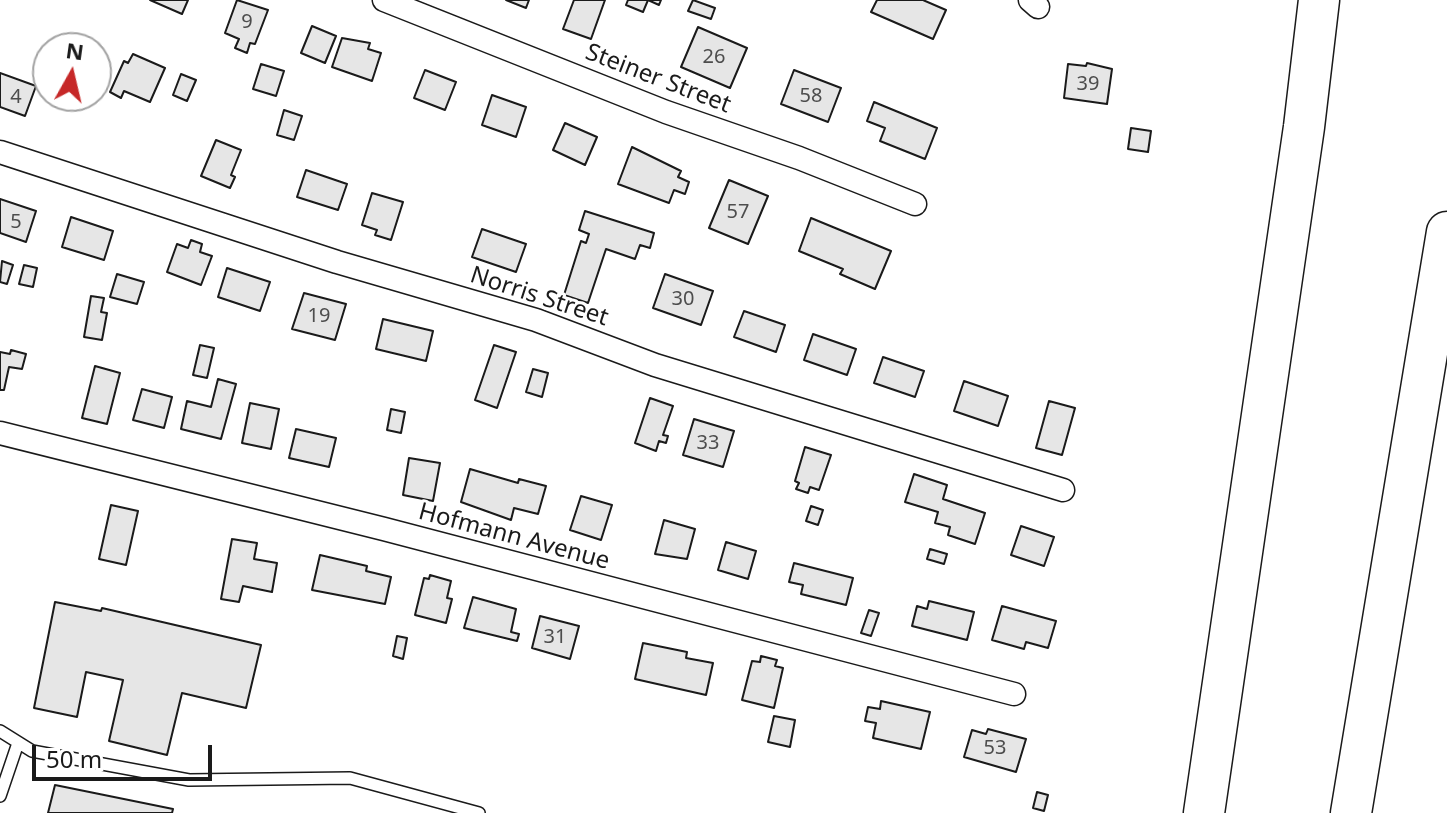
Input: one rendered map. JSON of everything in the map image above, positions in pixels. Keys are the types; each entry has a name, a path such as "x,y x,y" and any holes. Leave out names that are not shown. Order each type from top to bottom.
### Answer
{"highway":[{"path":"1204,813 1304,127 1319,0"},
{"path":"1351,813 1447,232"}],"street":[{"name":"Steiner Street","path":"384,0 666,112 799,158 915,204"},
{"name":"Norris Street","path":"0,152 337,262 536,320 655,365 1063,490"},
{"name":"Hofmann Avenue","path":"0,433 369,525 1014,694"}],"lane":[{"path":"0,731 32,751 189,780 350,778 479,813"},
{"path":"0,796 18,743"}],"building":[{"path":"150,0 188,0 182,14"},
{"path":"237,0 268,10 255,44 250,43 247,53 235,48 239,39 225,33"},
{"path":"506,0 529,0 526,8"},
{"path":"574,0 605,0 591,39 563,29"},
{"path":"628,0 648,0 643,12 626,5"},
{"path":"693,0 715,8 711,19 688,11"},
{"path":"877,0 923,0 946,10 933,39 871,12"},
{"path":"312,26 336,36 325,63 301,53"},
{"path":"698,27 747,48 730,88 681,67"},
{"path":"342,38 370,43 368,49 381,53 372,81 332,67"},
{"path":"133,54 165,68 150,102 124,91 121,98 112,93 124,61 128,63"},
{"path":"1087,63 1112,69 1107,104 1064,98 1068,64 1086,66"},
{"path":"261,64 284,71 276,96 253,89"},
{"path":"425,70 456,82 445,110 414,98"},
{"path":"794,70 841,88 828,122 781,104"},
{"path":"0,73 32,85 32,97 25,116 0,107"},
{"path":"181,74 196,80 187,101 173,95"},
{"path":"492,95 526,107 516,137 482,125"},
{"path":"874,102 937,128 925,159 880,141 885,128 867,121"},
{"path":"284,110 302,116 294,140 277,135"},
{"path":"565,123 597,137 585,165 553,150"},
{"path":"1131,128 1151,131 1148,152 1128,149"},
{"path":"216,140 241,150 231,175 235,177 230,188 201,176"},
{"path":"632,147 681,171 678,177 689,182 685,194 674,190 669,203 618,184"},
{"path":"306,170 347,184 338,210 297,197"},
{"path":"729,180 768,196 748,244 709,228"},
{"path":"372,193 403,202 391,240 375,235 377,230 362,225"},
{"path":"0,199 36,211 26,242 0,233"},
{"path":"585,211 654,233 650,248 640,245 635,259 606,249 588,303 564,295 581,241 586,243 589,234 579,230"},
{"path":"71,217 113,231 104,260 62,247"},
{"path":"811,218 891,251 875,289 840,274 843,269 799,251"},
{"path":"482,229 526,244 516,272 472,257"},
{"path":"191,240 202,244 200,252 212,256 201,285 167,272 177,244 188,248"},
{"path":"2,261 13,265 7,284 0,282"},
{"path":"24,265 37,268 33,287 19,284"},
{"path":"227,268 270,282 260,311 218,297"},
{"path":"117,274 144,282 137,304 110,297"},
{"path":"665,274 713,291 701,325 653,308"},
{"path":"304,293 346,304 335,340 292,329"},
{"path":"91,296 104,298 101,312 107,313 102,340 84,337"},
{"path":"744,311 785,325 776,352 734,337"},
{"path":"383,319 433,331 426,361 376,349"},
{"path":"813,334 856,349 847,375 804,360"},
{"path":"200,345 214,348 207,378 193,375"},
{"path":"494,345 516,352 497,408 475,400"},
{"path":"11,350 26,354 22,369 9,367 4,390 0,390 0,352 10,354"},
{"path":"883,357 924,371 915,397 874,383"},
{"path":"95,366 120,373 107,424 82,418"},
{"path":"533,369 548,373 542,397 526,392"},
{"path":"218,379 236,384 221,439 181,429 187,401 211,407"},
{"path":"964,381 1008,396 998,426 954,411"},
{"path":"142,389 172,397 164,428 133,420"},
{"path":"650,398 673,406 663,435 668,436 666,443 659,441 656,451 635,443"},
{"path":"1049,401 1075,408 1062,455 1036,448"},
{"path":"250,403 279,409 271,449 242,443"},
{"path":"391,409 405,412 401,433 387,430"},
{"path":"694,419 734,431 723,467 683,455"},
{"path":"296,429 336,438 329,467 289,458"},
{"path":"805,447 831,455 819,490 810,487 808,493 796,489 799,483 795,481"},
{"path":"409,458 440,463 433,501 403,495"},
{"path":"470,469 518,483 519,479 546,486 538,514 514,508 511,520 461,502"},
{"path":"914,474 947,485 943,499 985,513 975,544 948,535 950,527 935,523 938,512 905,502"},
{"path":"581,496 612,505 601,540 570,530"},
{"path":"111,505 138,511 126,565 99,559"},
{"path":"811,506 823,510 818,525 806,521"},
{"path":"664,520 695,529 687,559 655,554"},
{"path":"1021,526 1054,537 1044,566 1011,555"},
{"path":"232,539 257,543 254,559 277,563 272,592 243,586 239,602 221,599"},
{"path":"726,542 756,551 748,579 718,570"},
{"path":"930,549 947,554 944,564 927,559"},
{"path":"320,555 367,566 366,571 391,577 385,604 312,590"},
{"path":"794,563 853,578 846,605 801,594 803,585 789,582"},
{"path":"430,575 451,581 447,598 452,599 446,623 415,615 424,578 429,579"},
{"path":"473,597 516,609 511,632 519,634 517,641 464,628"},
{"path":"929,601 974,612 967,640 912,626 917,606 927,609"},
{"path":"55,602 101,611 102,608 261,645 246,708 182,693 167,755 109,741 123,680 86,672 77,717 34,708"},
{"path":"1002,606 1056,621 1048,648 1026,642 1024,649 992,640"},
{"path":"869,610 879,613 871,636 861,633"},
{"path":"540,616 579,626 570,659 532,648"},
{"path":"397,636 407,638 403,659 393,656"},
{"path":"643,643 687,652 686,658 713,663 706,695 635,679"},
{"path":"761,656 777,660 775,666 783,668 774,708 742,700 752,661 760,662"},
{"path":"881,701 930,712 921,749 873,738 876,723 865,721 868,707 880,709"},
{"path":"774,716 795,720 790,747 768,742"},
{"path":"988,729 1026,739 1016,772 964,757 972,730 986,734"},
{"path":"55,785 173,809 172,813 48,813"},
{"path":"1037,792 1048,795 1044,811 1033,808"}]}
